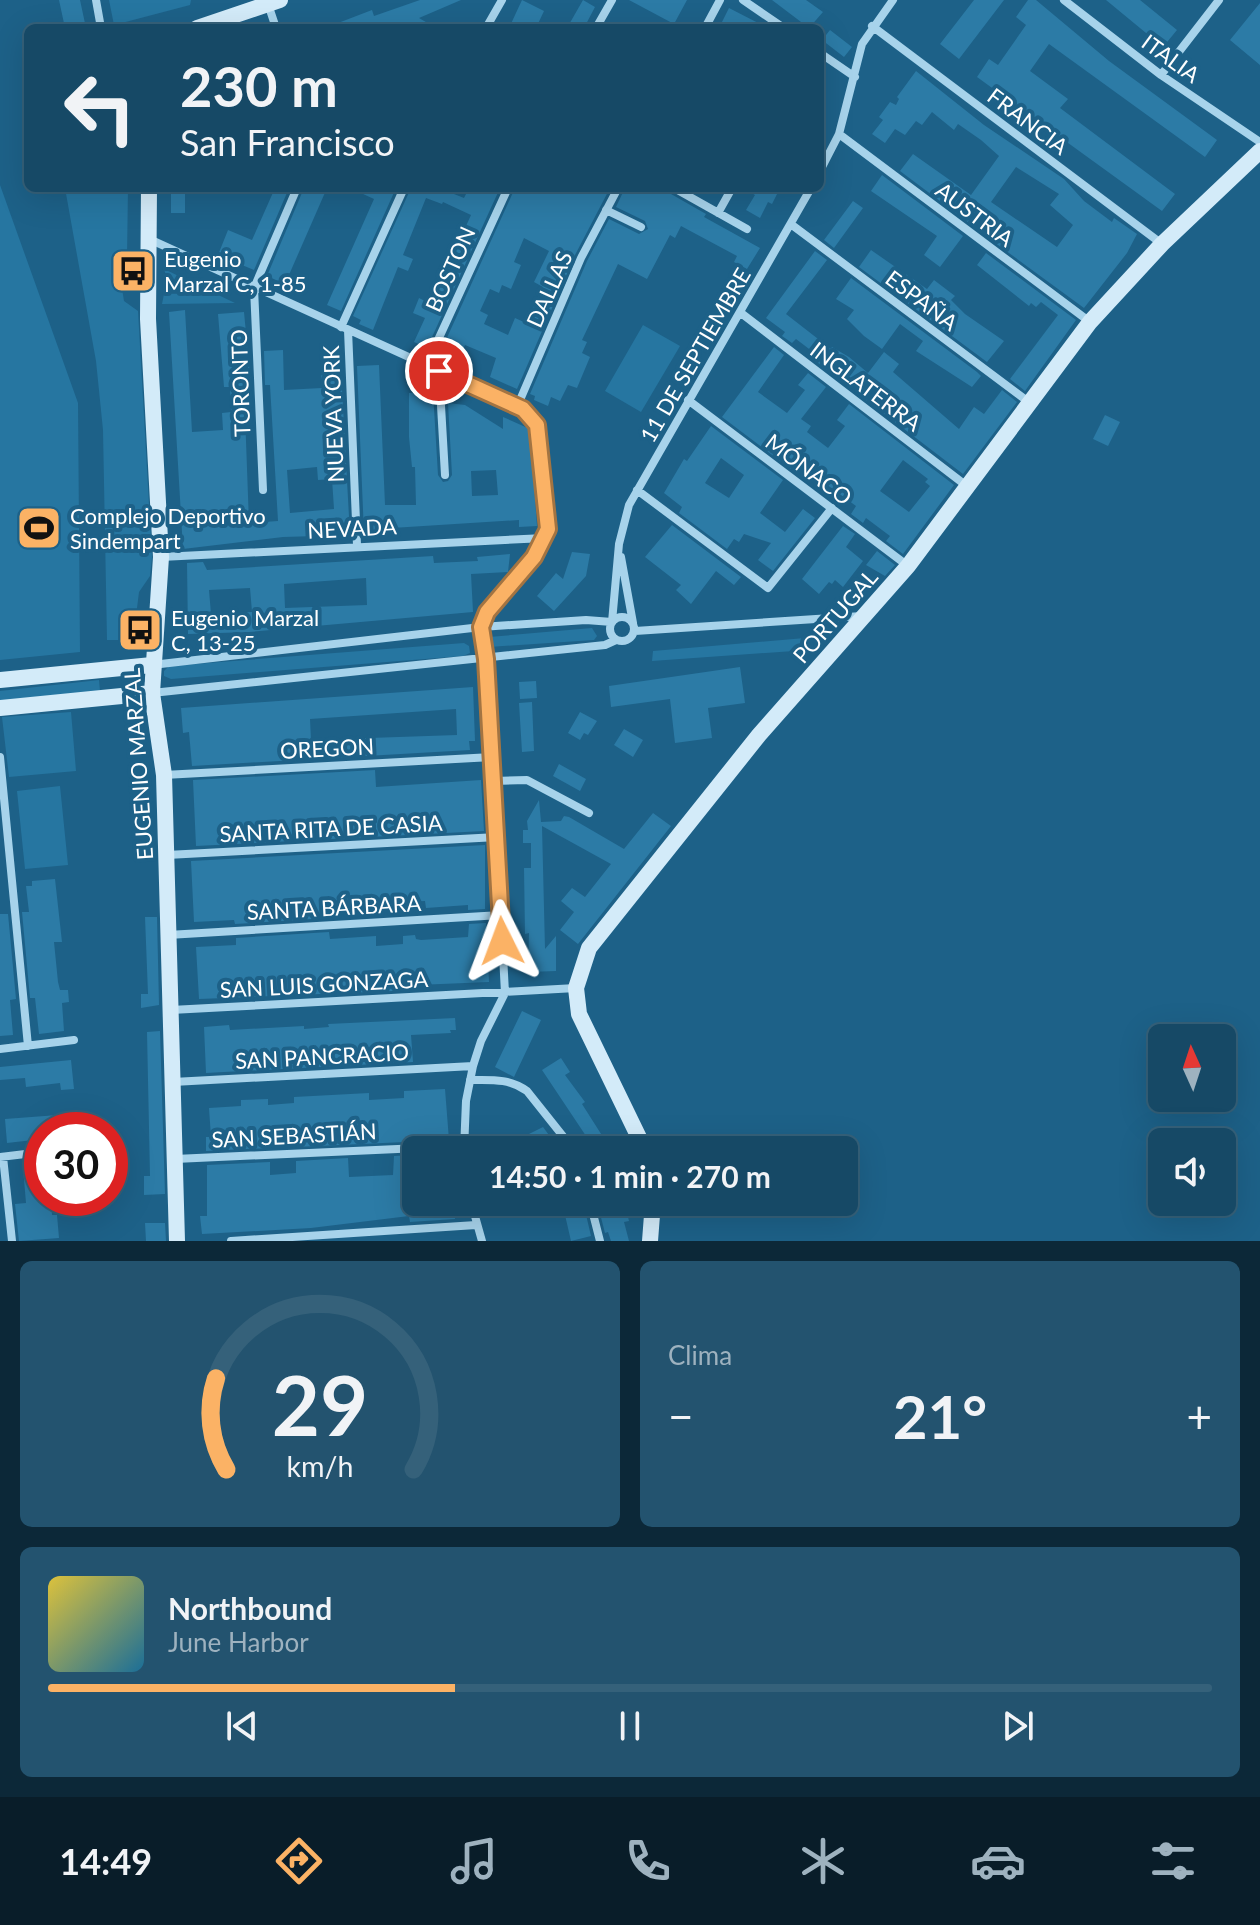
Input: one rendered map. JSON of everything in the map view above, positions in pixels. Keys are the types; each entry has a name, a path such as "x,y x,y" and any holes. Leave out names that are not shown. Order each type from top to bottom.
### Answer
{"main road":[{"path":"209,24 274,2"},
{"name":"PORTUGAL","path":"576,988 589,948 759,735 908,566 1090,322 1162,244 1260,151"},
{"name":"EUGENIO MARZAL","path":"149,192 148,319 161,557 152,693 164,775 177,1241"},
{"path":"0,680 152,665"},
{"path":"0,708 152,693"},
{"path":"576,988 579,1014 640,1136"},
{"path":"650,1241 652,1216"}],"street":[{"path":"96,0 100,24"},
{"path":"488,24 502,0"},
{"path":"598,24 612,0"},
{"path":"707,24 720,0"},
{"path":"743,0 778,24"},
{"path":"824,163 839,134 862,44 893,0"},
{"name":"ITALIA","path":"1064,0 1161,75 1260,142"},
{"path":"1161,75 1219,0"},
{"path":"274,2 276,24"},
{"name":"FRANCIA","path":"872,26 1162,244"},
{"path":"824,56 855,77"},
{"name":"AUSTRIA","path":"839,134 1090,322"},
{"name":"TORONTO","path":"263,490 254,288 295,192"},
{"name":"NUEVA YORK","path":"357,545 344,328 402,192"},
{"name":"BOSTON","path":"426,366 506,192"},
{"name":"DALLAS","path":"517,407 616,192"},
{"path":"681,192 747,229"},
{"path":"718,213 730,192"},
{"name":"11 DE SEPTIEMBRE","path":"612,622 623,521 637,490 809,192"},
{"path":"606,210 641,227"},
{"name":"ESPAÑA","path":"792,225 1031,403"},
{"path":"149,239 517,407 528,413 537,425 549,520 545,538 534,557 487,612 481,627 486,659 505,993 473,1066 465,1136"},
{"name":"INGLATERRA","path":"741,313 969,487"},
{"path":"439,371 445,475"},
{"name":"MÓNACO","path":"688,400 908,566"},
{"path":"637,490 768,588 832,508"},
{"name":"NEVADA","path":"161,557 545,538"},
{"name":"11 DE SEPTIEMBRE","path":"619,544 634,627"},
{"path":"152,665 481,627 586,620 612,622 623,617 634,627 866,616"},
{"path":"612,622 610,630 616,640"},
{"path":"152,693 605,645 616,640 628,640 634,627"},
{"path":"0,757 28,1046"},
{"name":"OREGON","path":"164,775 492,757"},
{"path":"494,781 527,780 589,813"},
{"name":"SANTA RITA DE CASIA","path":"166,855 497,837"},
{"name":"SANTA BÁRBARA","path":"168,935 501,915"},
{"name":"SAN LUIS GONZAGA","path":"170,1010 576,988"},
{"path":"0,1049 74,1040"},
{"name":"SAN PANCRACIO","path":"172,1082 473,1066"},
{"path":"470,1080 506,1080 527,1091 563,1136"},
{"name":"SAN SEBASTIÁN","path":"174,1159 402,1150"},
{"path":"12,1241 2,1157 24,1154"},
{"path":"474,1216 482,1241"},
{"path":"594,1216 600,1241"},
{"path":"231,1241 476,1225"}],"shaded area":[{"path":"109,0 191,0 190,5 114,24"},
{"name":"Complejo Deportivo Sindempart","path":"0,185 78,403 80,652 0,660"},
{"path":"66,192 128,192 127,258 120,276 124,301 138,311 152,557 150,576 139,592 133,640 107,640 103,430 96,361"},
{"path":"164,269 235,303 162,304 167,279"},
{"path":"643,325 680,346 641,412 605,391"},
{"path":"592,628 597,636 594,640 487,645 489,637"},
{"path":"805,638 808,650 652,661 653,651"},
{"path":"464,643 469,646 470,653 463,656 171,679 164,676 169,666"},
{"path":"99,680 100,691 0,701 0,691"},
{"path":"71,712 76,771 9,777 2,717"},
{"path":"60,786 68,865 25,869 17,791"}],"building":[{"path":"59,0 80,0 85,24 64,24"},
{"path":"420,0 461,0 419,18 429,24 335,24 372,10 374,16"},
{"path":"522,0 544,11 538,24 511,24"},
{"path":"583,0 595,7 586,24 569,24"},
{"path":"629,0 687,0 674,24"},
{"path":"772,0 806,0 823,12 812,24 804,24"},
{"path":"974,0 1004,0 959,59 940,44"},
{"path":"1028,0 1036,0 1109,61 1217,140 1205,157 1049,44 1030,71 1068,99 1060,108 1175,194 1162,211 977,77 989,59 998,65 1026,25 1016,17"},
{"path":"1106,0 1140,0 1177,30 1163,47"},
{"path":"1260,3 1260,65 1230,40"},
{"path":"729,8 760,24 721,24"},
{"path":"830,30 852,47 844,57 824,42"},
{"path":"916,71 984,125 1064,179 1084,201 1112,222 1114,218 1137,234 1127,253 1084,308 994,242 1000,234 977,218 972,225 900,171 913,154 971,195 999,156 958,124 954,130 932,112 922,125 916,121 905,135 895,129 885,143 872,134 883,120 879,117 890,102 896,105 897,97","holes":["1016,167 1059,194 1050,205 1073,225 1057,247 991,202"]},
{"path":"882,175 963,236 940,267 924,255 937,236 871,191"},
{"path":"171,192 185,192 185,213 171,213"},
{"path":"273,192 287,192 254,270 218,255 228,230 252,240"},
{"path":"302,192 325,192 285,284 267,276"},
{"path":"359,192 394,192 341,311 327,305 374,199"},
{"path":"409,192 449,192 464,198 467,192 498,192 427,348 414,342 425,318 413,313 419,298 431,304 471,215 443,202 426,198 403,255 413,259 408,271 398,267 373,330 359,324 361,320 353,316"},
{"path":"513,192 608,192 575,255 517,389 490,377 496,358 465,345 456,366 445,360 446,356 440,353","holes":["524,238 549,251 534,282 543,287 526,323 515,318 508,335 484,324 488,315 480,311 490,289 499,293 502,285 511,289 521,265 514,262"]},
{"path":"623,192 670,192 706,214 704,217 760,248 747,269 734,262 737,256 681,226 675,238 670,235 647,279 618,264 582,340 587,342 582,353 590,357 577,388 568,385 560,401 551,397 548,406 534,400 535,396 530,394 587,261 609,219 639,234 648,229 645,221 616,207"},
{"path":"750,192 778,192 772,204 768,202 760,218 746,210 755,195"},
{"path":"853,201 863,208 834,248 824,240"},
{"path":"871,250 927,289 934,280 955,296 951,300 965,314 1004,341 987,362 859,267"},
{"path":"815,251 827,260 786,314 831,349 849,357 868,373 884,352 899,364 893,372 959,429 974,407 984,414 1002,390 1017,402 963,474 857,393 861,388 840,371 835,376 817,362 821,358 796,339 792,343 782,336 785,332 766,318"},
{"path":"986,253 1076,320 1025,391 1010,379 1058,315 1041,302 1036,307 1031,303 1029,306 977,265"},
{"path":"851,278 977,372 981,376 972,387 916,351 923,341 900,324 882,349 864,336 847,319 854,310 836,299"},
{"path":"185,310 192,432 223,430 222,413 231,412 230,387 224,387 218,314 244,312 251,386 244,386 249,523 278,521 270,385 265,385 264,351 283,350 284,390 322,388 321,369 327,368 326,354 340,353 350,535 283,537 183,549 169,312","holes":["317,467 318,480 332,479 334,509 290,513 287,470"]},
{"path":"774,347 784,355 758,392 787,413 805,390 798,385 808,373 826,387 801,419 811,426 807,432 828,448 845,426 837,420 849,404 954,485 903,554 886,541 890,536 866,518 863,523 851,514 856,506 796,462 791,469 722,417","holes":["903,460 928,479 925,482 930,486 909,512 880,491"]},
{"path":"379,365 385,505 416,505 415,467 412,467 409,437 409,393 433,392 438,475 443,482 452,475 448,403 465,405 503,429 503,417 530,429 537,526 519,527 519,520 392,528 392,532 364,534 357,366","holes":["496,470 498,495 472,496 471,471"]},
{"path":"1105,415 1120,422 1108,446 1093,439"},
{"path":"711,426 783,480 760,513 785,532 803,509 815,518 773,571 758,560 771,543 744,534 739,542 734,539 727,549 679,513 682,507 664,493 684,459 687,461","holes":["721,458 744,475 729,498 705,483"]},
{"path":"672,525 741,577 734,585 716,571 691,604 676,590 681,585 645,557"},
{"path":"843,526 855,534 846,547 863,561 843,587 835,580 832,584 829,582 819,594 802,579"},
{"path":"877,551 895,565 885,576 866,565"},
{"path":"572,552 590,554 586,576 554,611 537,596 556,573 563,579"},
{"path":"510,554 508,572 471,574 473,612 249,632 188,634 187,563 203,562 207,570 433,556 434,563 478,561 477,557","holes":["366,578 367,605 285,608 284,584","250,588 252,612 211,614 209,590"]},
{"path":"740,667 745,703 708,708 712,738 675,743 670,699 611,707 609,686"},
{"path":"536,681 537,698 520,699 519,682"},
{"path":"473,687 475,741 469,741 470,750 192,766 189,732 183,733 181,708","holes":["456,709 457,735 311,740 310,719"]},
{"path":"532,702 534,751 522,752 519,703"},
{"path":"580,712 597,721 588,735 584,733 580,740 568,733"},
{"path":"624,729 643,740 633,757 614,745"},
{"path":"559,764 586,779 580,791 553,776"},
{"path":"375,770 376,787 481,780 484,831 196,846 193,780"},
{"path":"539,800 541,822 561,821 564,816 569,817 624,849 653,813 671,826 578,944 560,930 574,912 561,901 572,888 585,897 611,864 542,826 545,949 556,936 556,971 528,972 529,933 525,934 524,868 531,868 531,843 523,843 523,830 528,830 527,821"},
{"path":"485,845 485,909 468,910 468,905 426,908 425,901 381,903 381,913 367,914 366,905 327,908 328,918 235,924 234,920 194,922 191,861"},
{"path":"55,879 62,942 54,942 58,982 60,990 68,990 69,1002 62,1003 64,1031 39,1034 35,998 30,998 22,912 29,912 26,886 32,886 32,881"},
{"path":"0,914 8,914 16,999 10,1000 13,1035 0,1036"},
{"path":"145,917 157,917 159,1005 141,1008 141,994 148,994"},
{"path":"486,923 489,982 417,985 417,990 199,999 196,947 236,945 236,938 329,932 330,939 376,936 376,946 403,944 403,936 415,935 416,939 421,940 468,937 469,924"},
{"path":"522,1011 541,1020 514,1077 495,1067"},
{"path":"455,1018 456,1030 450,1030 451,1033 411,1035 413,1062 206,1073 204,1027 229,1025 230,1030 304,1026 304,1029 329,1027 328,1024"},
{"path":"160,1031 165,1194 144,1195 144,1176 150,1176 147,1032"},
{"path":"561,1058 570,1072 565,1075 585,1102 582,1104 602,1136 586,1136 542,1070"},
{"path":"71,1060 74,1089 61,1090 60,1083 26,1087 25,1078 0,1080 0,1067"},
{"path":"445,1089 449,1136 402,1136 402,1142 295,1147 295,1143 269,1144 269,1148 206,1151 206,1137 211,1137 209,1108 241,1106 241,1100 268,1099 268,1105 294,1103 294,1097 369,1093 369,1100 404,1098 404,1091"},
{"path":"24,1118 24,1141 7,1143 5,1119"},
{"path":"543,1127 550,1136 525,1136"},
{"path":"394,1156 402,1156 402,1216 409,1216 311,1228 202,1234 200,1216 207,1216 207,1165 270,1162 270,1175 296,1173 296,1161 348,1158 349,1177 393,1175"},
{"path":"24,1203 24,1216 57,1216 59,1238 19,1241 15,1204"},
{"path":"409,1216 455,1216 455,1219 410,1222"},
{"path":"565,1216 586,1216 591,1236 571,1241"},
{"path":"601,1216 628,1216 629,1221 624,1222 629,1241 611,1241 608,1232 605,1233"},
{"path":"145,1223 165,1223 166,1241 146,1241"}],"place":[{"name":"Eugenio Marzal C, 1-85","path":"133,271"},
{"name":"Complejo Deportivo Sindempart","path":"39,528"},
{"name":"Eugenio Marzal C, 13-25","path":"140,630"}],"route":[{"path":"439,371 523,409 533,418 537,425 549,520 540,548 487,612 481,627 486,659 502,941"}]}
